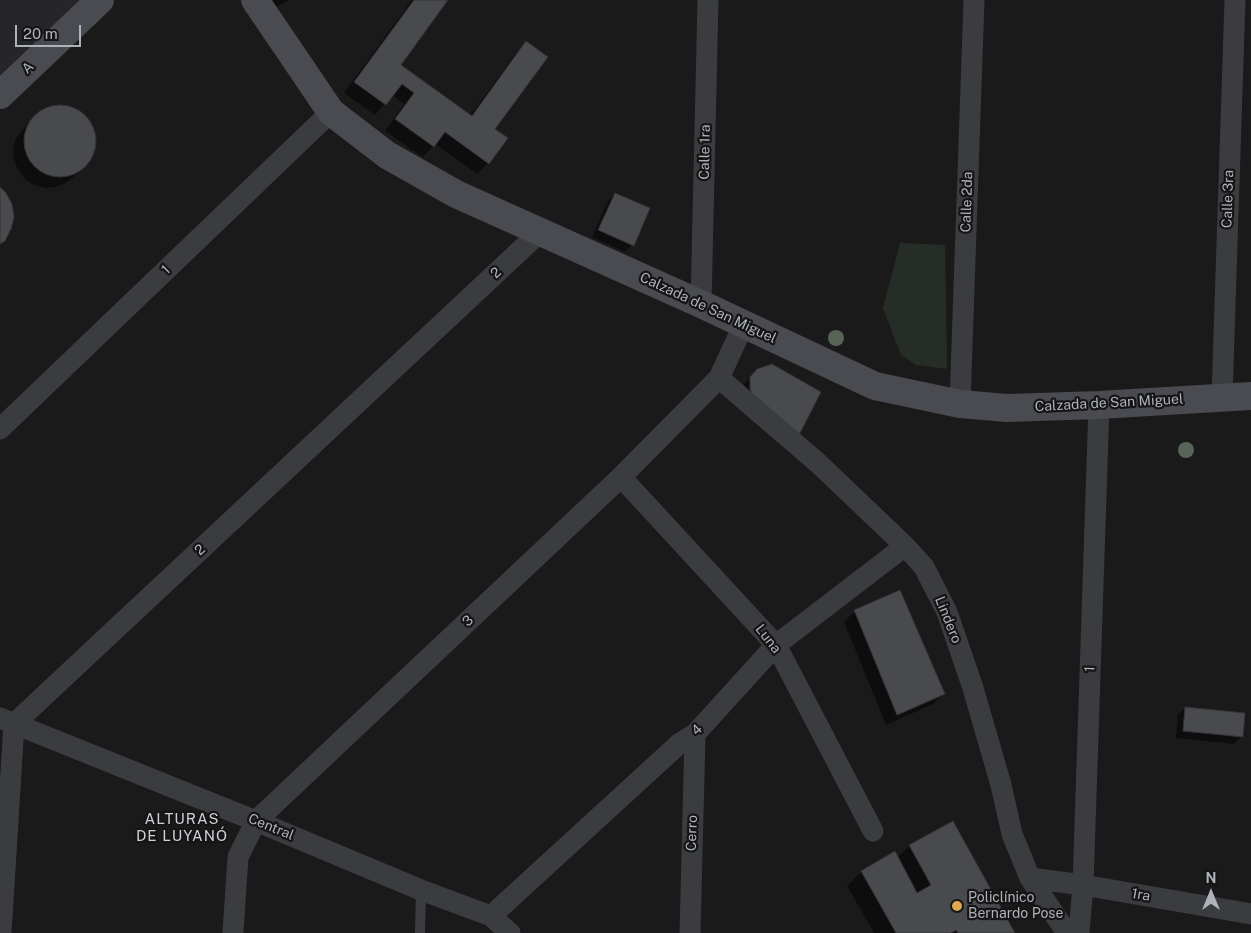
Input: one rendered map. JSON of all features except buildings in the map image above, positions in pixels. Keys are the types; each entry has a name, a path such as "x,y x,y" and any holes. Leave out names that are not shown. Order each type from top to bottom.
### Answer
{"main road":[{"name":"A","path":"0,95 100,0"},
{"name":"Calzada de San Miguel","path":"255,0 331,112 387,155 456,194 701,304 875,386 960,404 1007,408 1099,405 1251,396"}],"street":[{"name":"Calle 1ra","path":"701,304 708,0"},
{"name":"Calle 2da","path":"960,404 974,0"},
{"name":"Calle 3ra","path":"1222,398 1235,0"},
{"name":"1","path":"0,429 331,112"},
{"name":"2","path":"7,721 540,232"},
{"name":"3","path":"234,933 238,856 256,821 621,476 719,378 744,324"},
{"name":"Lindero","path":"719,378 818,463 905,546 924,567 948,612 999,776 1012,834 1030,878 1067,933"},
{"name":"1","path":"1079,933 1083,885 1099,405"},
{"name":"Luna","path":"621,476 776,645 873,831"},
{"name":"4","path":"491,916 680,743 695,734 776,645 905,546"},
{"name":"Central","path":"7,721 256,821 421,890 491,916 510,933"},
{"path":"1,933 7,721"},
{"name":"Cerro","path":"690,933 695,734"},
{"name":"1ra","path":"1030,878 1083,885 1251,914"}],"lane":[{"path":"420,933 421,890"}],"shaded area":[{"path":"0,0 84,0 0,79"},
{"path":"900,243 945,245 947,369 916,365 901,355 883,308"}],"place":[{"name":"Policlínico Bernardo Pose","path":"957,906"}],"district":[{"name":"ALTURAS DE LUYANÓ","path":"182,828"}]}
